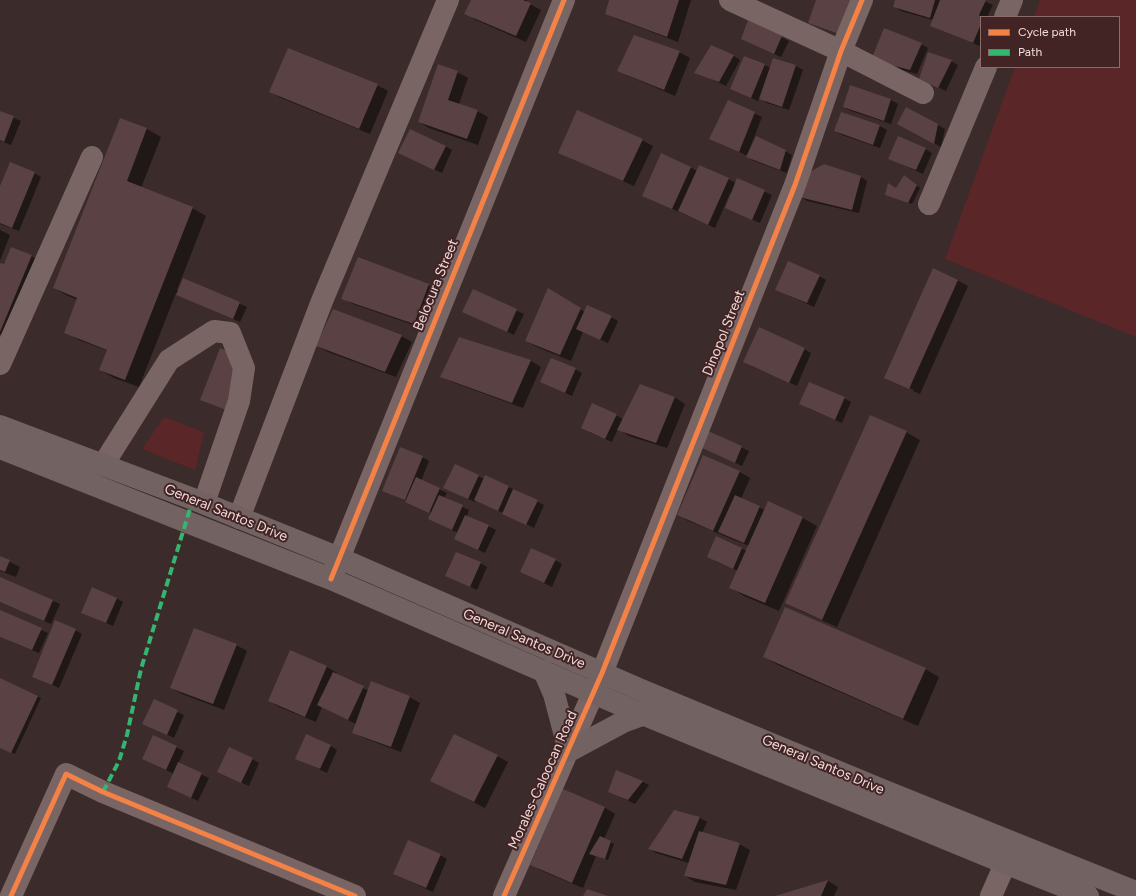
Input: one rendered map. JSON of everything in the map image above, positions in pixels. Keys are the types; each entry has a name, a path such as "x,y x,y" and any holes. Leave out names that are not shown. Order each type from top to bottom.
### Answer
{"highway":[{"name":"General Santos Drive","path":"0,426 204,503 338,558 602,673 882,790 1136,892"},
{"name":"General Santos Drive","path":"0,448 331,579 594,693 1088,896"},
{"path":"544,671 554,694 569,751 622,722 645,714"}],"street":[{"path":"239,518 322,301 448,0"},
{"name":"Belocura Street","path":"331,579 338,558 564,0"},
{"path":"730,0 841,51 923,93"},
{"name":"Dinopol Street","path":"602,673 795,185 841,51 862,0"},
{"path":"1005,16 1012,0"},
{"path":"929,204 986,68"},
{"path":"0,364 92,157"},
{"path":"103,465 169,360 214,331 230,333 244,368 239,401 204,503"},
{"name":"Morales-Caloocan Road","path":"504,896 602,673"},
{"path":"11,896 66,774 103,792 355,896"},
{"path":"991,896 1014,843"}],"shaded area":[{"path":"1040,0 1136,0 1136,337 945,259 1015,68 1120,68 1120,16 1034,16"},
{"path":"164,417 204,432 195,470 142,449"}],"building":[{"path":"471,0 523,0 531,3 516,36 464,14"},
{"path":"609,0 679,0 667,37 605,14"},
{"path":"816,0 857,0 844,36 808,23"},
{"path":"895,0 935,0 930,18 893,7"},
{"path":"940,0 986,0 979,15 980,26 973,43 930,26"},
{"path":"748,20 782,36 774,54 741,39"},
{"path":"884,28 922,43 910,70 871,60"},
{"path":"634,35 680,51 664,90 617,71"},
{"path":"711,45 734,55 719,82 694,73"},
{"path":"288,48 378,84 359,129 269,92"},
{"path":"928,52 952,60 938,88 919,79"},
{"path":"744,56 765,64 751,98 730,89"},
{"path":"773,58 796,65 782,107 759,99"},
{"path":"438,64 458,71 448,100 478,110 467,139 418,122"},
{"path":"850,85 891,99 884,121 843,107"},
{"path":"728,100 755,112 739,152 709,139"},
{"path":"906,107 938,124 934,144 897,124"},
{"path":"577,110 643,139 623,181 558,153"},
{"path":"0,111 14,116 4,142 0,140"},
{"path":"841,112 880,125 873,145 834,131"},
{"path":"120,118 147,128 127,181 193,207 125,380 99,370 107,350 64,333 77,298 53,288"},
{"path":"410,129 446,146 434,170 398,153"},
{"path":"756,136 786,150 780,170 746,157"},
{"path":"898,136 926,148 916,170 888,159"},
{"path":"661,153 691,167 672,209 642,196"},
{"path":"10,162 35,172 12,228 0,223 0,186"},
{"path":"824,164 861,176 852,210 799,197 806,174"},
{"path":"699,165 729,178 708,225 678,211"},
{"path":"904,175 917,185 908,203 885,195 888,183 896,188"},
{"path":"737,178 765,190 752,220 725,208"},
{"path":"11,247 32,255 0,332 0,263 4,264"},
{"path":"358,257 429,284 414,324 341,299"},
{"path":"788,261 820,275 807,303 775,290"},
{"path":"933,268 958,280 909,389 884,378"},
{"path":"183,278 240,302 233,319 176,295"},
{"path":"548,288 581,308 560,355 525,341"},
{"path":"473,289 517,309 507,332 462,312"},
{"path":"587,305 612,316 600,340 576,329"},
{"path":"333,309 402,335 385,372 316,346"},
{"path":"759,327 805,348 789,383 743,362"},
{"path":"459,337 531,360 512,403 440,377"},
{"path":"220,348 250,360 229,411 200,400"},
{"path":"551,358 576,368 565,393 540,382"},
{"path":"809,382 845,397 835,420 799,404"},
{"path":"640,384 675,397 656,443 617,430"},
{"path":"592,403 617,414 605,439 581,428"},
{"path":"870,415 907,431 822,620 785,603"},
{"path":"708,431 742,446 735,463 700,447"},
{"path":"400,447 423,456 405,500 382,491"},
{"path":"703,455 740,471 713,531 677,515"},
{"path":"455,464 479,475 468,499 443,488"},
{"path":"485,475 509,486 498,511 474,500"},
{"path":"416,477 440,488 429,513 405,502"},
{"path":"513,489 538,500 526,525 502,514"},
{"path":"439,495 463,505 452,530 428,519"},
{"path":"735,495 760,506 744,543 718,532"},
{"path":"768,501 803,517 765,603 729,588"},
{"path":"465,515 489,525 478,550 454,539"},
{"path":"716,536 742,548 733,569 707,557"},
{"path":"531,548 556,559 544,583 520,572"},
{"path":"456,552 481,562 470,587 445,576"},
{"path":"0,556 10,560 5,572 0,570"},
{"path":"0,577 53,600 44,621 0,602"},
{"path":"92,587 117,598 106,623 81,613"},
{"path":"785,607 926,668 903,719 763,657"},
{"path":"0,610 42,628 32,650 0,637"},
{"path":"55,620 76,629 52,685 32,677"},
{"path":"194,628 237,644 213,704 170,688"},
{"path":"290,650 327,666 305,717 268,701"},
{"path":"333,672 364,686 348,720 317,705"},
{"path":"0,678 38,696 11,753 0,748"},
{"path":"371,681 410,696 391,747 352,733"},
{"path":"154,699 178,710 167,735 142,724"},
{"path":"306,734 331,745 320,769 295,759"},
{"path":"454,734 498,755 474,802 430,781"},
{"path":"153,735 177,746 166,770 142,759"},
{"path":"229,747 253,758 241,783 217,772"},
{"path":"178,762 202,773 191,798 167,787"},
{"path":"616,770 643,781 628,800 608,792"},
{"path":"563,789 605,807 572,883 530,865"},
{"path":"674,810 700,817 682,859 648,849"},
{"path":"699,831 740,843 726,885 684,876"},
{"path":"600,836 611,841 605,859 589,854"},
{"path":"408,840 441,854 426,888 393,874"},
{"path":"828,880 821,896 775,896"},
{"path":"587,889 608,896 583,896"}],"marked path":[{"path":"103,792 119,761 127,735 141,669 193,499"}],"cycle path":[{"path":"331,579 564,0"},
{"path":"504,896 602,673 795,185 841,51 862,0"},
{"path":"11,896 66,774 103,792 355,896"}]}
